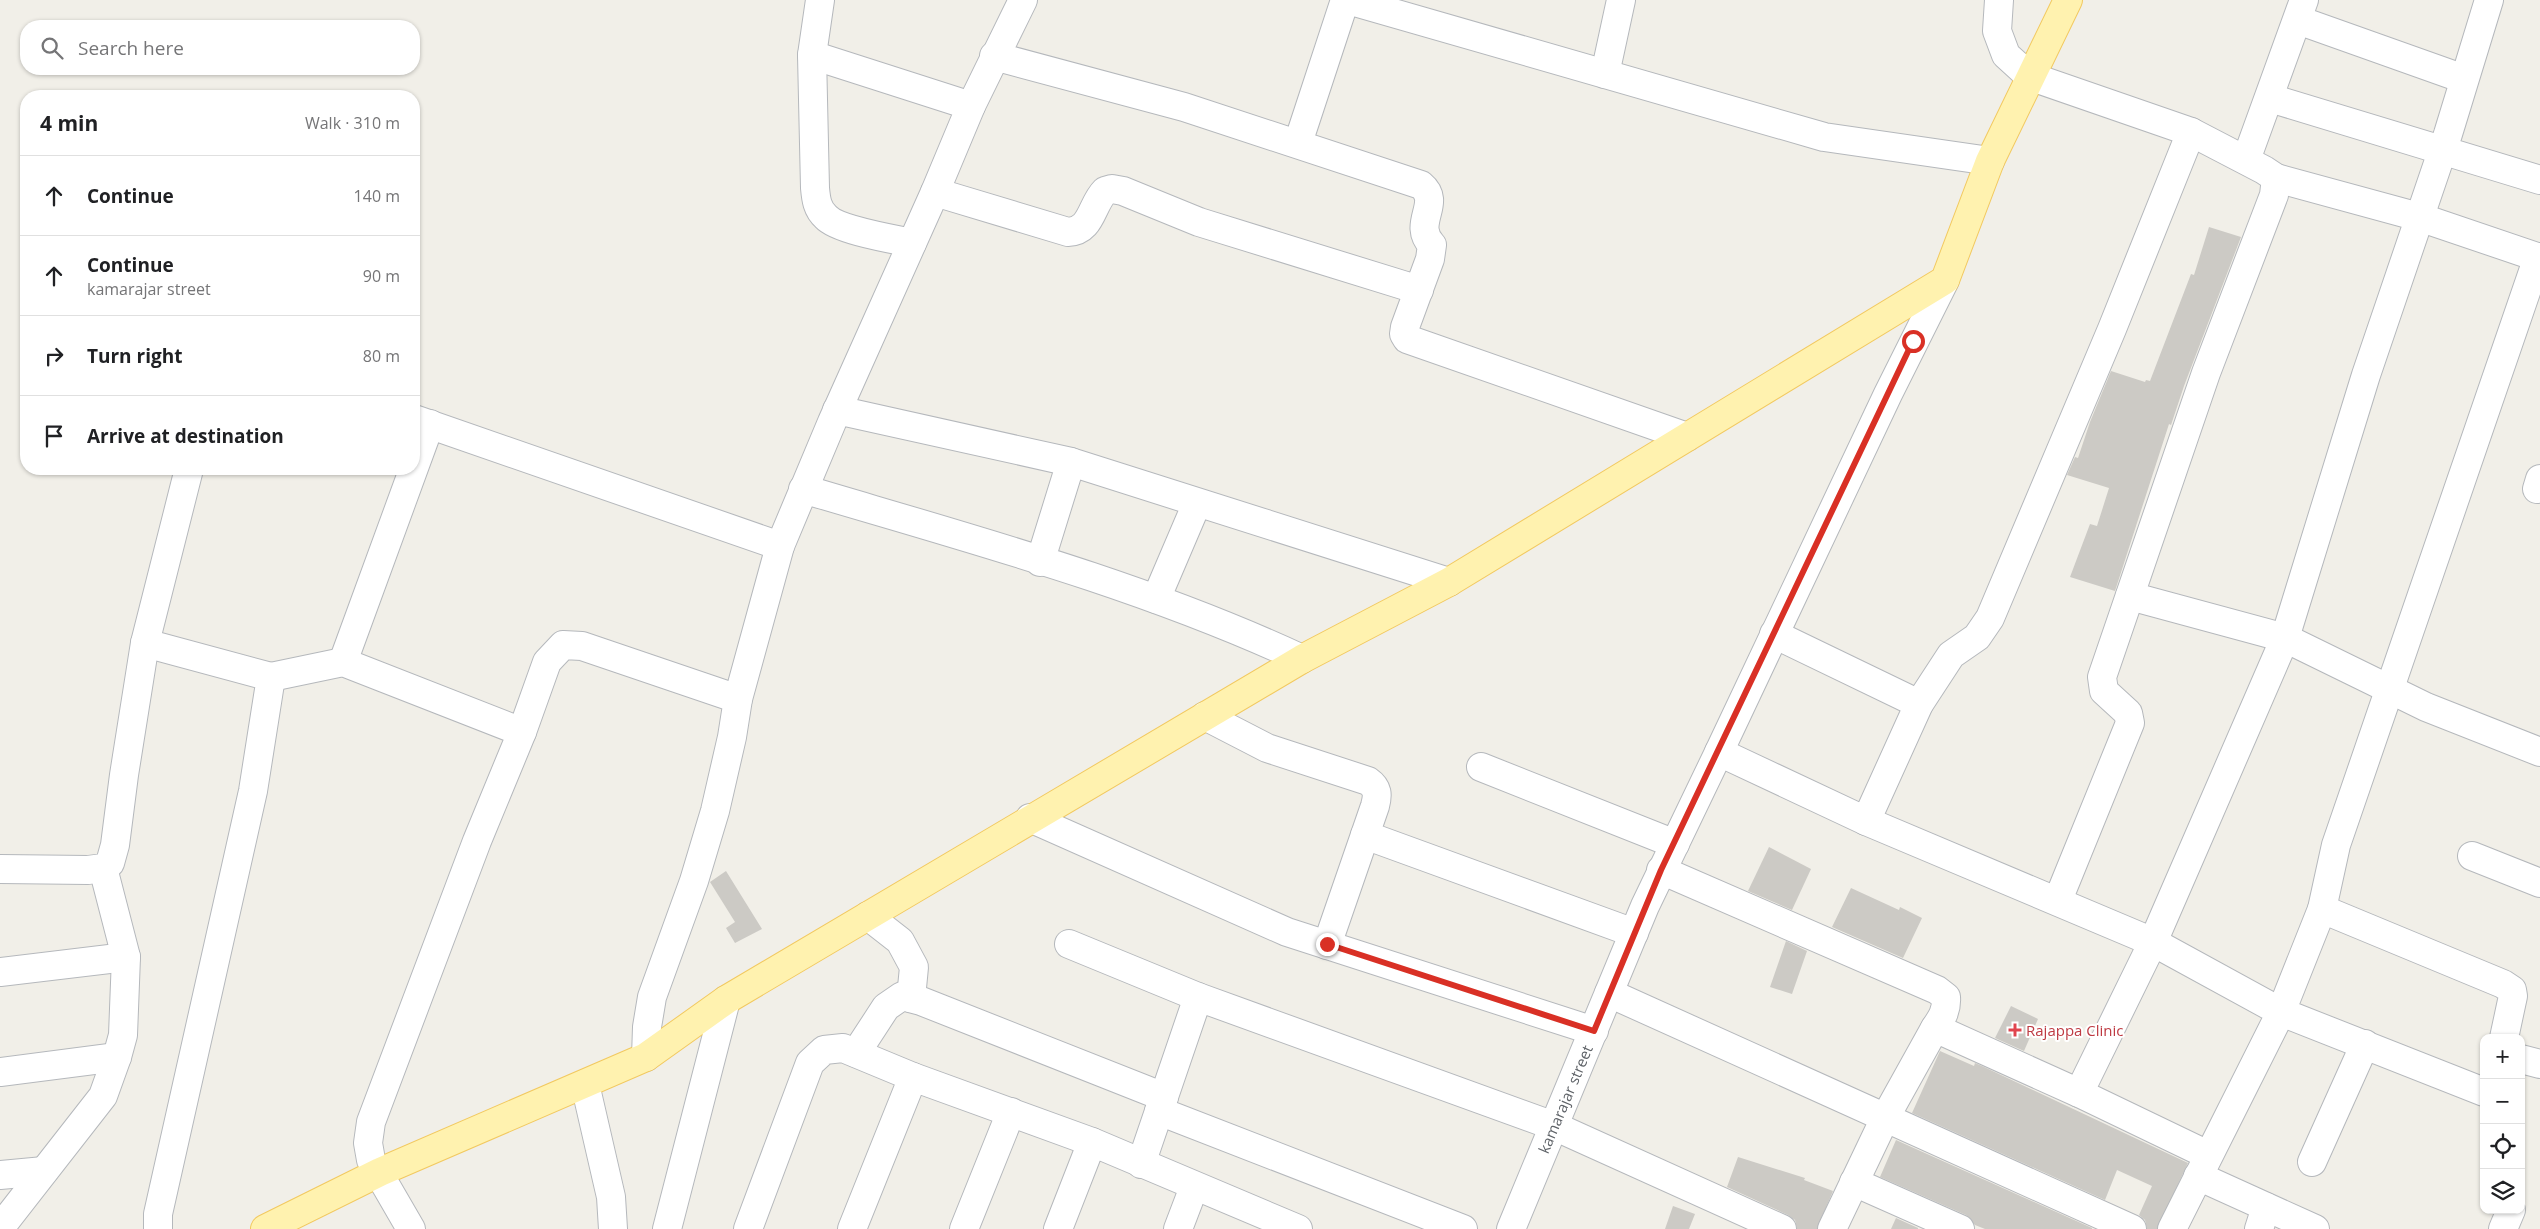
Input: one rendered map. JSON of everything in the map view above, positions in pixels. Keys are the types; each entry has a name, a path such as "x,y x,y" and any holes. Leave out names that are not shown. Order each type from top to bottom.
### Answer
{"main road":[{"path":"279,1226 380,1172 646,1057 726,1000 1030,818 1302,659 1449,582 1945,280 1990,161 2029,76 2068,0"}],"street":[{"path":"820,0 812,55 817,205 826,218 840,226 912,243"},
{"path":"646,1057 647,1027 652,997 694,881 715,811 732,737 738,699 780,546 837,410 935,192 971,106 1023,0"},
{"path":"1298,143 1346,0 1824,137 1990,161"},
{"path":"1605,74 1621,0"},
{"path":"1999,0 1998,31 2006,55 2029,76 2191,132 2246,160 2276,178 2420,217 2539,257 2336,845 2322,909 2281,1012 2172,1229"},
{"path":"2079,1093 2153,942 2285,638 2366,375 2443,149 2489,0"},
{"path":"2246,160 2301,10 2464,79"},
{"path":"812,55 971,106"},
{"path":"994,56 1184,107 1421,185 1428,192 1430,199 1423,228 1425,238 1432,245 1430,259 1405,327 1404,334 1407,339 1687,437"},
{"path":"2270,98 2540,180"},
{"path":"1866,821 1919,704 1951,655 1977,637 1990,618 2112,329 2191,132"},
{"path":"2058,900 2130,723 2128,713 2104,691 2102,683 2206,373 2274,195 2276,178"},
{"path":"935,192 1068,232 1079,231 1085,227 1105,191 1112,189 1123,191 1199,222 1419,290"},
{"name":"kamarajar street","path":"1511,1229 1661,870 1719,752 1888,394 1945,280"},
{"path":"837,410 1071,462 1449,582"},
{"path":"422,422 780,546"},
{"path":"1040,562 1071,462"},
{"path":"0,1228 103,1096 123,1035 126,957 110,859 145,643 187,475"},
{"path":"344,662 405,475"},
{"path":"803,489 1156,599 1241,630 1302,659"},
{"path":"1156,599 1197,503"},
{"path":"2130,596 2285,638 2426,707 2540,752"},
{"path":"1774,634 1919,704"},
{"path":"145,643 270,677 344,662 522,732"},
{"path":"411,1229 380,1172 371,1160 368,1143 371,1122 477,841 522,732 547,662 563,645 582,646 738,699"},
{"path":"158,1229 158,1214 253,790 270,677"},
{"path":"1205,716 1266,748 1368,781 1374,785 1378,796 1327,944"},
{"path":"1719,752 1866,821 2058,900 2153,942 2281,1012 2480,1090"},
{"path":"1481,767 1675,844"},
{"path":"1030,818 1287,932 1594,1031"},
{"path":"1365,835 1634,932"},
{"path":"2472,856 2540,883"},
{"path":"0,868 88,870 110,859"},
{"path":"1661,870 1937,990 1946,997 1947,1005 1944,1015 1885,1118 1832,1229"},
{"path":"2322,909 2503,984 2512,990 2505,1034"},
{"path":"868,916 900,940 914,967 911,998"},
{"path":"1069,944 1198,997 1554,1126 1782,1229"},
{"path":"0,972 126,957"},
{"path":"1609,993 2132,1229"},
{"path":"856,1053 886,1006 902,996 911,998 1463,1229"},
{"path":"1140,1164 1198,997"},
{"path":"667,1229 726,1000"},
{"path":"1935,1028 2079,1093 2203,1166 2263,1218 2315,1229"},
{"path":"2312,1162 2365,1044"},
{"path":"748,1229 810,1062 824,1050 843,1048 913,1077 1092,1142 1292,1228"},
{"path":"0,1072 117,1057"},
{"path":"2525,1060 2540,1064"},
{"path":"852,1229 913,1077"},
{"path":"585,1084 612,1197 613,1229"},
{"path":"964,1229 1010,1112"},
{"path":"1058,1229 1092,1142"},
{"path":"0,1175 44,1171"},
{"path":"1854,1182 1960,1229"},
{"path":"1178,1229 1194,1187"},
{"path":"2503,1229 2509,1214"}],"building":[{"path":"2209,227 2241,237 2171,425 2169,424 2115,591 2070,577 2090,524 2097,526 2109,488 2067,475 2075,457 2078,458 2090,422 2111,371 2145,382 2146,380 2150,381 2191,274 2194,275"},
{"path":"1769,847 1811,869 1792,910 1748,891"},
{"path":"726,871 762,929 735,943 726,928 735,922 710,882"},
{"path":"1851,888 1899,910 1900,907 1922,918 1903,958 1832,927"},
{"path":"1786,941 1807,951 1792,994 1770,987"},
{"path":"2011,1006 2038,1019 2024,1051 1995,1038"},
{"path":"1940,1051 1974,1066 1975,1063 1982,1066 2188,1163 2157,1229 2147,1229 2145,1220 2139,1215 2152,1186 2117,1170 2105,1200 1912,1113"},
{"path":"1896,1140 2092,1229 1985,1229 1975,1225 1966,1215 1880,1177"},
{"path":"1738,1157 1805,1178 1804,1180 1833,1191 1817,1229 1797,1229 1795,1220 1788,1215 1727,1187"},
{"path":"1673,1206 1695,1214 1689,1229 1665,1229"},
{"path":"1896,1218 1918,1228 1918,1229 1891,1229"}],"place":[{"name":"Rajappa Clinic","path":"2015,1030"}],"route":[{"path":"1327,944 1594,1031 1661,870 1719,752 1913,341"}]}
